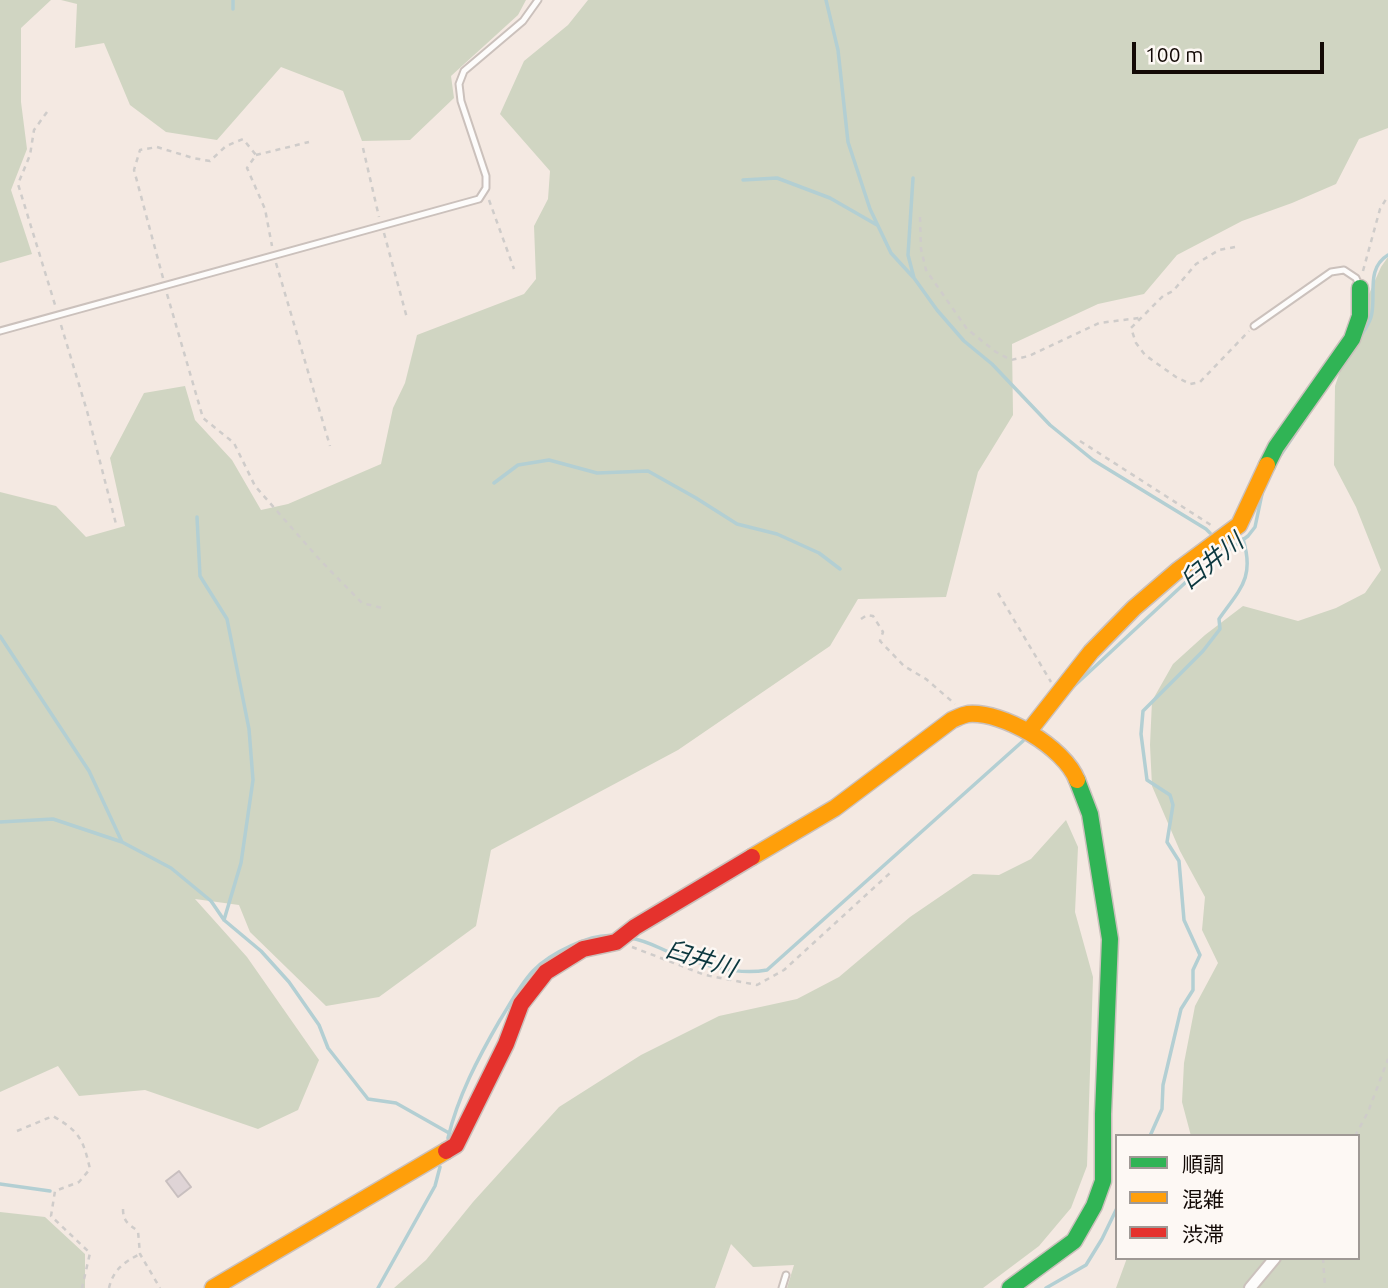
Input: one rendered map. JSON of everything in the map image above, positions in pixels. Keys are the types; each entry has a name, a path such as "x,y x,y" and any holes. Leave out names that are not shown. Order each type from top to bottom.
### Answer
{"street":[{"path":"1029,731 1091,652 1134,608 1177,571 1240,525 1276,447 1352,339 1360,316 1360,288"},
{"path":"213,1288 457,1145 506,1044 521,1004 546,972 583,949 615,942 635,927 835,808 966,714 993,716 1029,731 1072,766 1090,814 1110,939 1102,1181 1094,1206 1074,1241 1010,1288"},
{"path":"1250,1288 1273,1260"}],"lane":[{"path":"0,331 479,199 486,188 486,176 461,102 458,84 464,71 523,21 538,0"},
{"path":"1254,327 1331,272 1344,270 1356,278 1360,288"},
{"path":"782,1288 786,1275"}],"path":[{"path":"256,155 243,139 226,146 210,161 157,147 140,150 134,170 203,418 234,443 255,486 320,560 362,603 382,608"},
{"path":"309,142 256,155 247,168 265,209 274,255 330,446"},
{"path":"1360,288 1368,246 1380,209 1388,196"},
{"path":"479,199 490,201 514,269"},
{"path":"920,217 921,249 926,270 967,329 1011,360 1029,356 1099,323 1139,318"},
{"path":"1235,247 1219,250 1196,264 1173,291 1163,296 1131,328 1136,343 1145,355 1175,377 1190,384 1200,382 1254,327"},
{"path":"1080,441 1211,524 1222,538"},
{"path":"998,593 1058,694"},
{"path":"861,619 867,615 873,616 883,632 880,641 904,666 926,679 957,706 959,717"},
{"path":"615,942 705,975 757,985 784,970 890,873"},
{"path":"1356,1134 1368,1112 1388,1059"},
{"path":"17,1131 53,1116 75,1129 86,1150 90,1169 79,1182 55,1191 51,1216 90,1253 82,1288"},
{"path":"123,1209 123,1218 138,1231 140,1254 160,1288"},
{"path":"109,1288 112,1276 124,1262 140,1254"},
{"path":"1323,1260 1325,1288"}],"green space":[{"path":"0,0 51,0 21,28 21,102 27,149 11,190 32,254 0,263"},
{"path":"61,0 526,0 518,15 451,76 454,98 410,140 362,141 343,91 281,67 217,140 166,132 130,105 104,43 75,48 77,4"},
{"path":"588,0 1388,0 1388,128 1359,139 1336,184 1242,221 1177,255 1144,294 1098,304 1012,344 1013,415 978,472 946,597 858,599 830,646 678,750 491,850 476,926 379,997 326,1006 250,932 239,905 195,899 247,957 319,1060 298,1110 258,1129 145,1090 79,1096 58,1066 0,1092 0,492 56,506 86,537 125,526 110,458 144,393 185,386 195,420 232,460 261,510 288,504 381,464 393,408 405,383 417,335 524,294 536,279 534,226 548,199 550,171 500,114 524,61 568,25"},
{"path":"1388,257 1388,1288 1116,1288 1126,1260 1360,1260 1360,1134 1190,1134 1182,1102 1184,1063 1195,1006 1218,963 1202,930 1205,897 1180,851 1152,786 1150,745 1152,701 1173,664 1243,606 1298,621 1336,608 1365,593 1381,570 1356,507 1334,465 1335,386 1357,321"},
{"path":"1066,820 1078,847 1075,912 1093,977 1087,1166 1071,1208 1039,1246 983,1288 787,1288 794,1265 753,1267 731,1244 715,1288 394,1288 426,1260 473,1202 559,1107 641,1055 719,1016 797,999 839,977 910,917 973,874 999,875 1031,859"},
{"path":"0,1212 45,1217 85,1254 85,1288 0,1288"}],"building":[{"path":"179,1171 191,1187 178,1197 166,1181"}],"waterway":[{"path":"233,0 233,9"},
{"path":"826,0 838,50 848,142 870,209 891,253 913,277"},
{"path":"743,180 777,178 830,198 877,225"},
{"path":"913,178 908,255 914,278 937,310 964,341 992,364 1050,425 1093,460 1210,533"},
{"name":"臼井川","path":"1360,337 1368,325 1373,309 1376,268 1388,255"},
{"name":"臼井川","path":"1280,456 1307,416"},
{"path":"494,483 518,465 549,460 597,473 648,471 737,524 777,534 819,553 840,569"},
{"name":"臼井川","path":"1073,687 1186,582 1248,536 1255,527 1262,494"},
{"path":"197,517 200,576 227,619 249,729 253,780 241,863 224,920"},
{"path":"1151,1134 1162,1109 1163,1085 1181,1009 1193,990 1193,970 1200,955 1184,920 1179,861 1167,842 1173,805 1170,795 1147,780 1141,734 1143,711 1203,651 1220,629 1219,619 1239,591 1246,574 1243,539"},
{"path":"0,636 89,771 122,842"},
{"name":"臼井川","path":"630,938 718,968 767,970 1023,741"},
{"path":"0,822 53,819 122,842 171,868 211,901 224,920 261,951 289,982 319,1025 328,1048 368,1099 396,1103 449,1133"},
{"name":"臼井川","path":"448,1138 457,1107 477,1063 528,976 540,964 571,946 595,937 615,936"},
{"name":"臼井川","path":"378,1288 435,1186 440,1167"},
{"path":"0,1184 50,1191"},
{"path":"1046,1288 1086,1265 1115,1212"}],"traffic: fast":[{"path":"1267,465 1276,447 1352,339 1360,316 1360,288"},
{"path":"1010,1288 1074,1241 1094,1206 1103,1181 1110,939 1090,814 1077,780"}],"traffic: slow":[{"path":"1029,731 1091,652 1134,608 1177,571 1239,525 1267,465"},
{"path":"752,857 835,808 952,720 966,714 998,718 1031,734 1059,755 1077,780"},
{"path":"213,1288 446,1151"}],"traffic: jam":[{"path":"446,1151 456,1145 506,1044 521,1004 546,972 583,949 616,942 635,927 752,857"}]}
